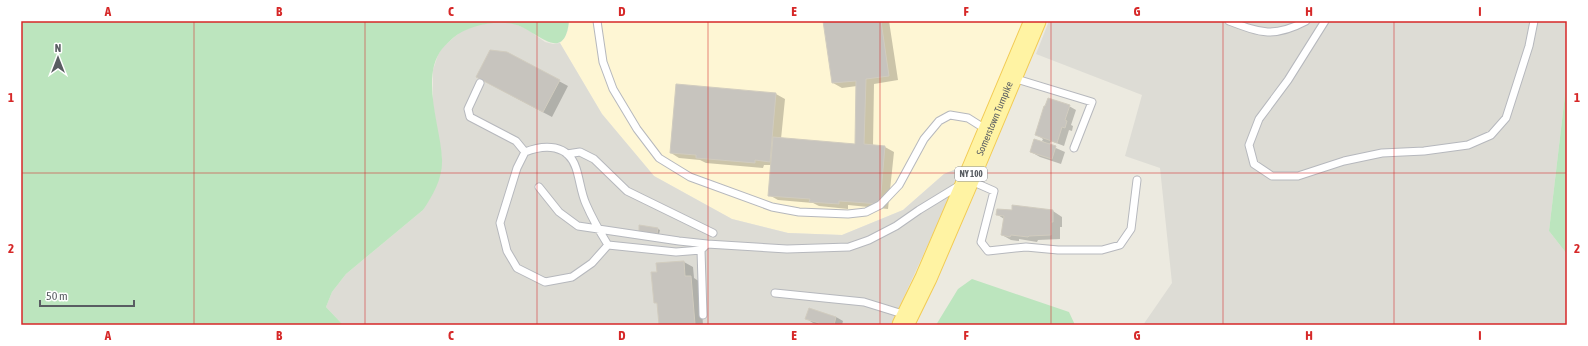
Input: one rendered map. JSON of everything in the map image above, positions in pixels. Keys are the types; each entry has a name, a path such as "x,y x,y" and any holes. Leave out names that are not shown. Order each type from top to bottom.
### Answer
{"main road":[{"name":"Somerstown Turnpike","path":"906,320 968,180 1035,21"}],"lane":[{"path":"597,21 603,62 612,89 637,129 659,158 690,177 772,207 799,212 848,214 866,212 880,205 899,185 924,139 939,121 950,115 968,118 988,131"},
{"path":"1229,21 1255,31 1275,33 1297,26 1306,21"},
{"path":"1325,21 1288,80 1259,119 1249,145 1254,164 1272,176 1298,176 1344,161 1382,153 1424,151 1468,145 1490,135 1506,118 1529,46 1534,21"},
{"path":"1011,78 1092,102 1074,148"},
{"path":"480,83 468,109 470,117 516,141 525,152"},
{"path":"537,147 554,147 567,154 576,167 586,204 608,245 592,263 572,277 545,282 517,268 508,251 500,222 517,168 525,152 537,147"},
{"path":"567,154 580,152 594,159 627,191 713,233"},
{"path":"539,188 559,212 578,226 679,241 788,249 849,247 869,240 896,226 918,210 968,180 994,191 981,242 988,251 1026,247 1058,250 1102,250 1120,245 1131,229 1137,180"},
{"path":"608,245 676,252 701,250 707,244"},
{"path":"701,250 703,315"},
{"path":"775,293 864,302 906,320"}],"shaded area":[{"path":"569,21 1023,21 964,166 944,174 903,210 842,235 788,233 732,219 654,176 602,114 560,43 568,30"},
{"path":"1049,21 1567,21 1567,78 1549,231 1567,254 1567,325 1143,325 1172,283 1160,168 1125,156 1142,95 1036,54"},
{"path":"489,23 512,23 527,29 545,42 553,44 560,43 602,114 654,176 732,219 788,233 842,235 903,210 944,174 964,166 891,325 343,325 326,307 332,292 346,274 423,210 442,159 433,104 433,70 438,55 442,48 460,32 474,26"}],"green space":[{"path":"21,21 569,21 566,34 561,41 555,43 547,41 522,27 513,24 498,23 481,25 466,30 453,38 442,49 436,60 432,88 442,159 439,180 434,192 423,210 346,274 332,292 326,307 343,325 21,325"},
{"path":"1567,78 1567,254 1549,231"},
{"path":"972,279 1069,312 1075,325 936,325 958,289"}],"building":[{"path":"823,21 881,21 889,76 866,79 864,144 885,146 880,204 839,201 839,204 809,202 810,199 768,196 773,137 855,144 856,81 832,83"},
{"path":"490,50 507,52 560,80 543,112 476,77"},
{"path":"676,84 776,93 770,162 755,160 755,163 696,158 696,155 670,153"},
{"path":"1048,98 1070,105 1065,120 1067,121 1065,128 1062,127 1057,143 1035,135"},
{"path":"1034,139 1056,146 1052,159 1030,152"},
{"path":"1012,205 1053,210 1051,235 1028,237 1011,235 1010,237 1001,235 1004,216 996,215 997,209 1012,210"},
{"path":"639,225 658,228 657,234 639,231"},
{"path":"684,261 685,276 691,276 695,324 659,325 657,303 654,303 651,272 657,272 656,263"},
{"path":"809,308 836,317 834,325 818,325 819,323 805,319"}]}
